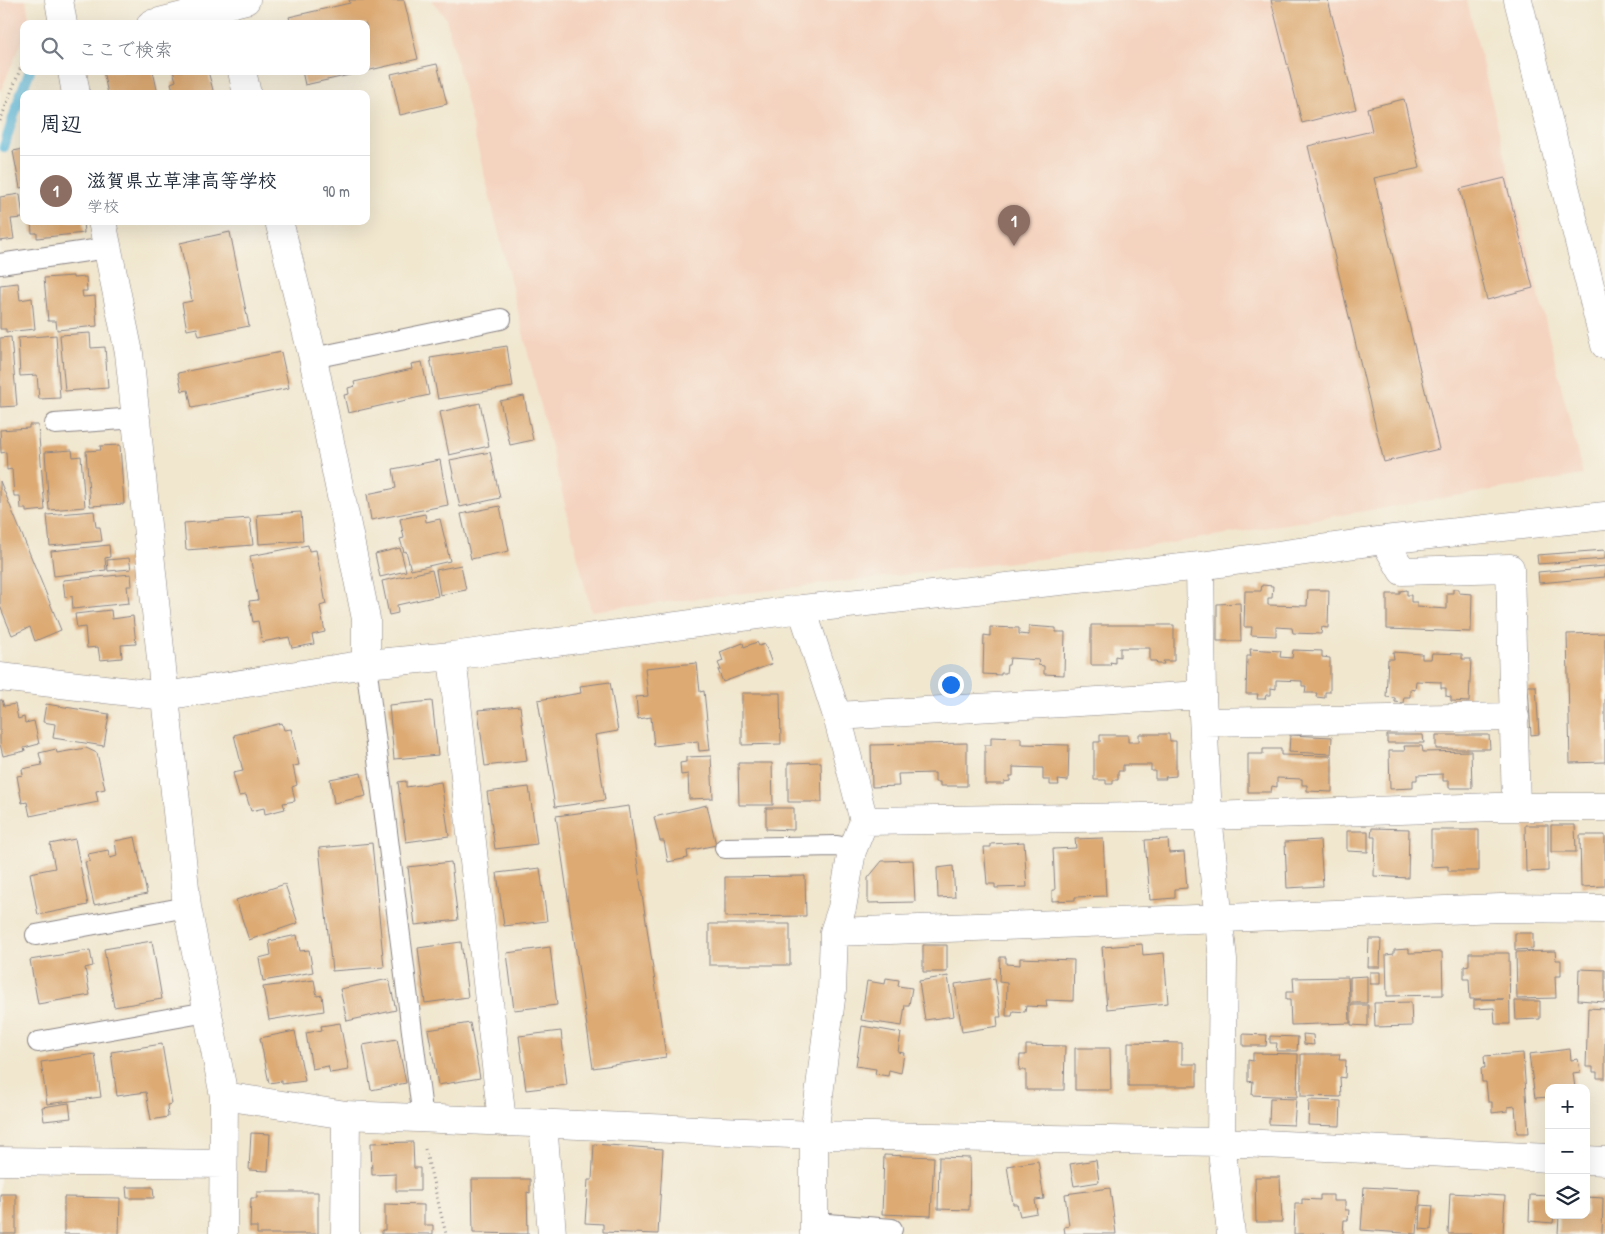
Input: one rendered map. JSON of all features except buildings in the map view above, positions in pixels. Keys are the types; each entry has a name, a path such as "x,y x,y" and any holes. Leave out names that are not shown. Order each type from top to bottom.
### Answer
{"street":[{"path":"59,0 62,20"},
{"path":"1518,0 1605,345"},
{"path":"170,20 223,8"},
{"path":"73,75 75,90"},
{"path":"243,75 246,90"},
{"path":"103,225 129,353 187,907 224,1096 222,1164 223,1234"},
{"path":"280,225 313,358 366,619 366,664"},
{"path":"0,677 165,696 366,664 452,656 802,609 1200,566 1384,540 1605,516"},
{"path":"1384,540 1402,571 1510,568 1516,807"},
{"path":"1200,566 1202,694 1208,816 1223,960 1221,1142 1231,1234"},
{"path":"802,609 837,716 864,821 852,851 842,908 834,932 832,991 814,1136 815,1229"},
{"path":"452,656 502,1122"},
{"path":"837,716 1202,694"},
{"path":"1204,722 1514,716"},
{"path":"864,821 1208,816 1516,807 1605,807"},
{"path":"834,932 1501,908 1605,909"},
{"path":"224,1096 346,1115 423,1119 814,1136 1221,1142 1545,1158"},
{"path":"345,1234 346,1115"},
{"path":"544,1124 552,1234"},
{"path":"1590,1160 1605,1161"},
{"path":"0,1161 222,1164"}],"lane":[{"path":"0,264 107,248"},
{"path":"313,358 501,319"},
{"path":"55,424 136,418"},
{"path":"366,664 423,1119"},
{"path":"725,848 837,846 852,851"},
{"path":"36,935 187,907"},
{"path":"38,1042 207,1012"},
{"path":"815,1229 892,1229"}],"path":[{"path":"0,121 20,69"},
{"path":"424,1146 446,1234"}],"shaded area":[{"path":"0,0 26,0 29,20 20,20 20,46 0,92"},
{"path":"431,0 1467,0 1583,475 1160,545 591,611 446,18"}],"waterway":[{"path":"22,90 28,75"},
{"path":"4,147 20,96"}],"place":[{"name":"滋賀県立草津高等学校","path":"1014,246"}]}
